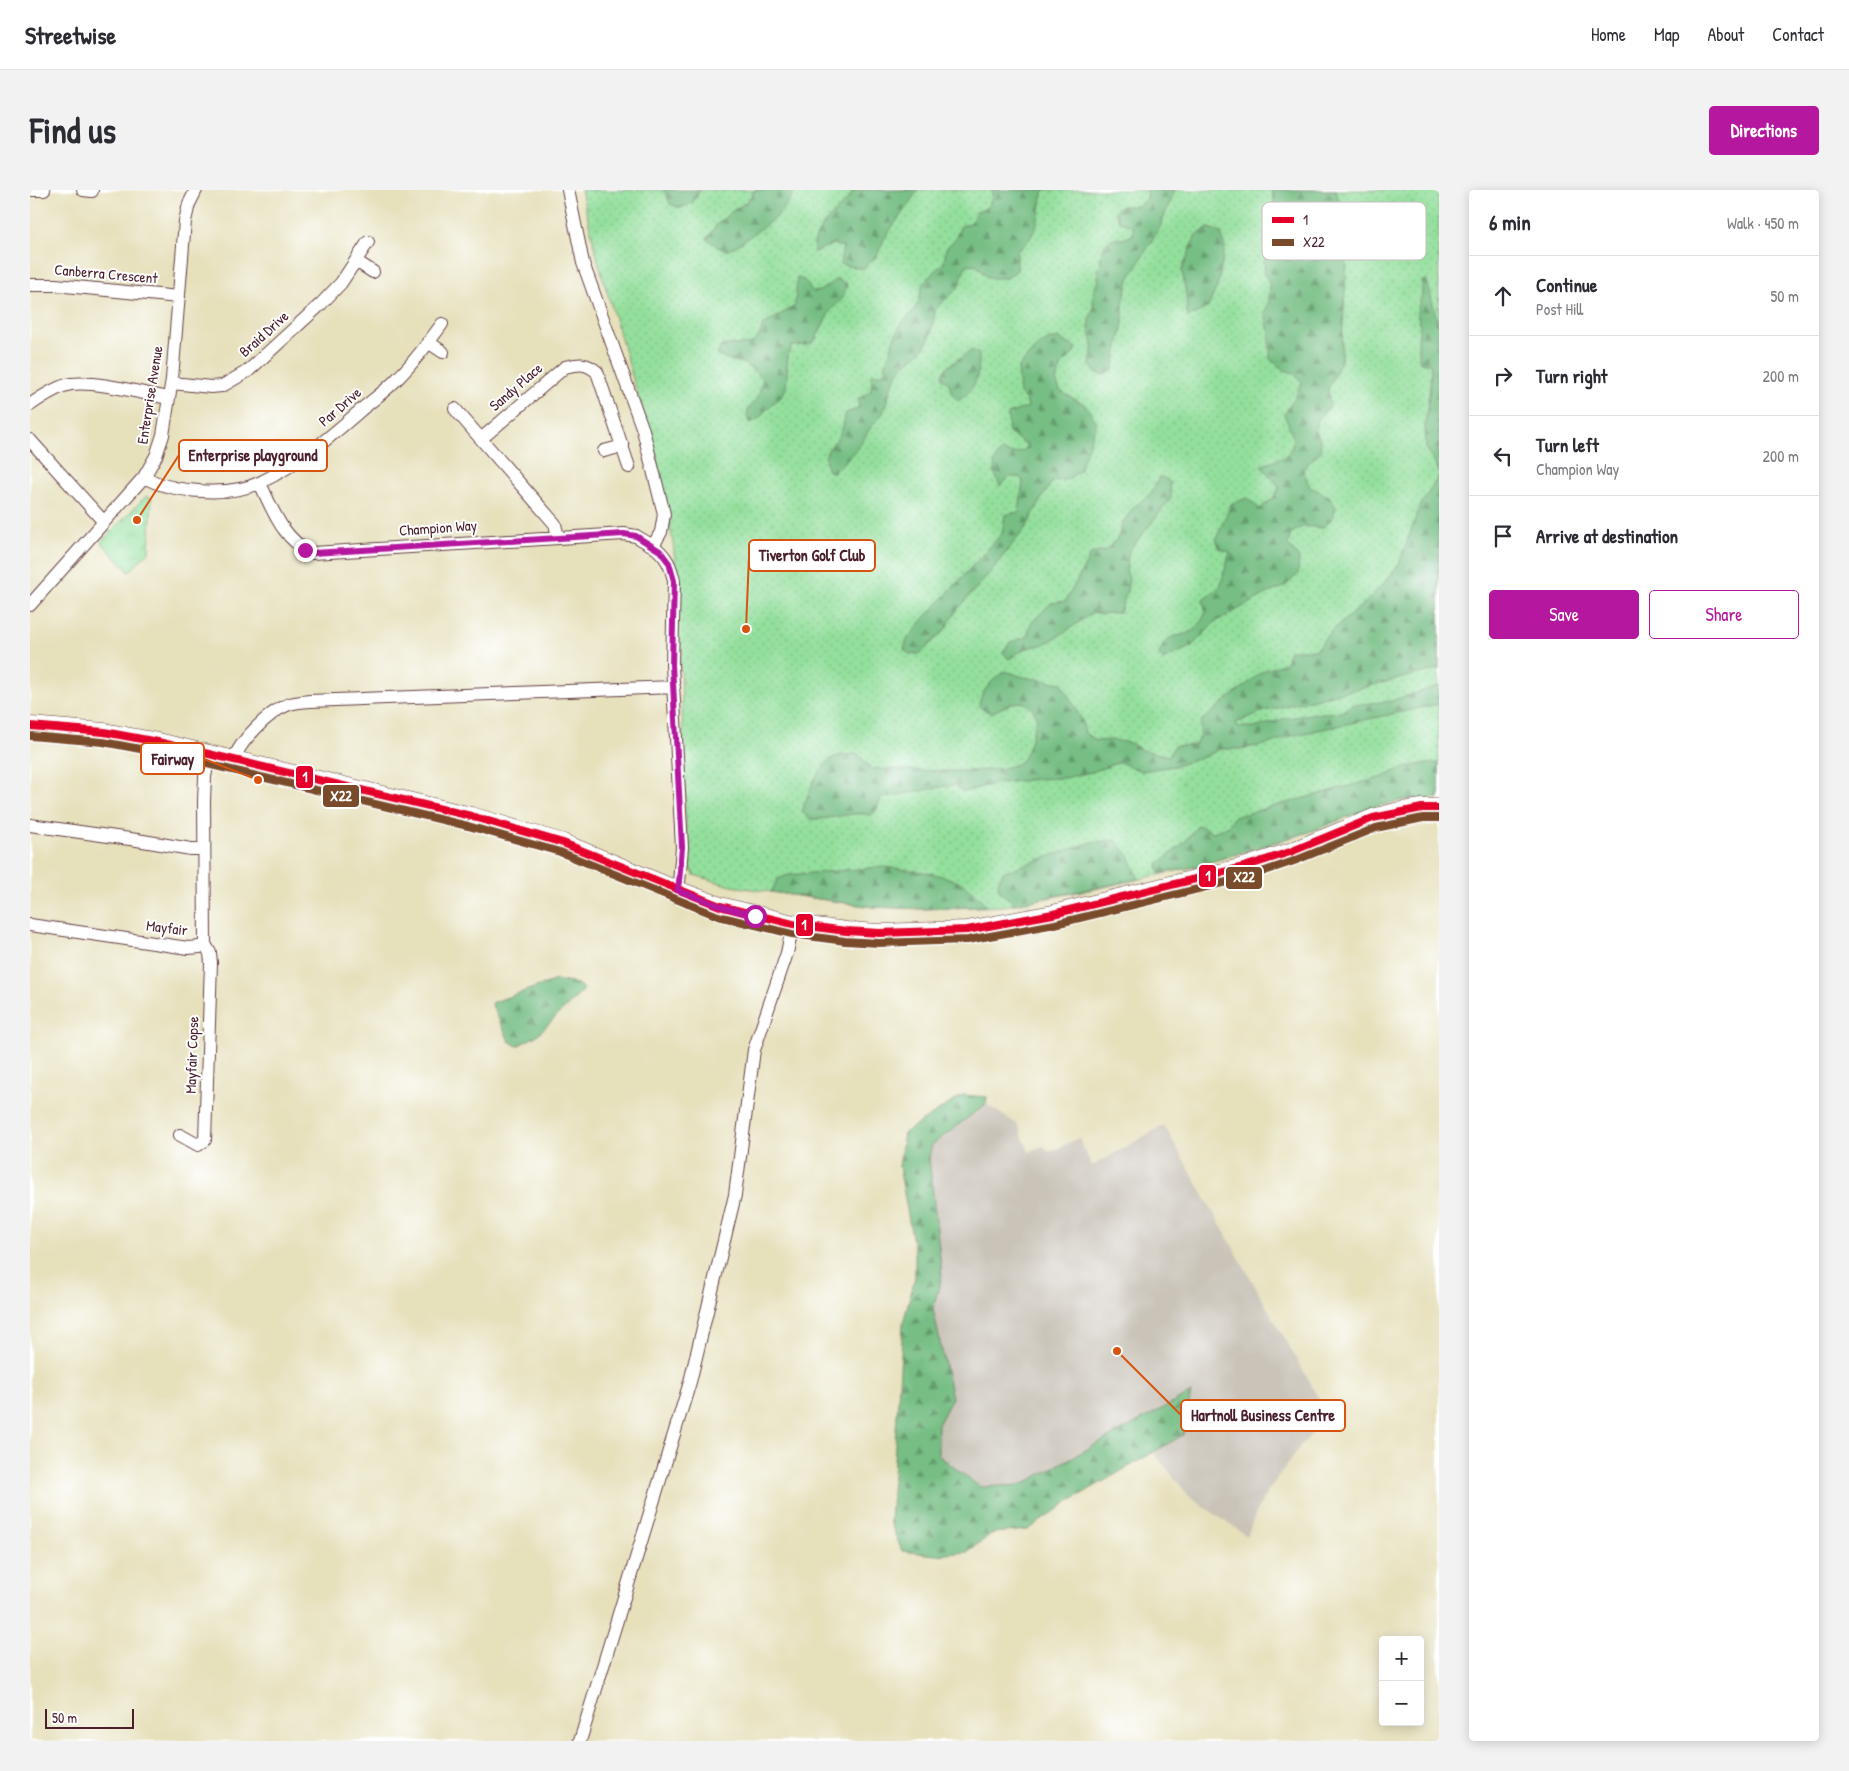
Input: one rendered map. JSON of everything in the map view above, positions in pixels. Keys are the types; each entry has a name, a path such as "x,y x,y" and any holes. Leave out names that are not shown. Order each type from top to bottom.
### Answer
{"street":[{"path":"30,190 44,190"},
{"name":"Enterprise Avenue","path":"30,605 144,477 156,456 163,435 172,383 185,221 189,204 196,190"},
{"path":"568,190 583,263 643,430 664,514 661,532 653,546 664,556 672,571 674,581 672,665 682,847 677,890"},
{"name":"Braid Drive","path":"172,383 211,387 222,386 248,371 340,284 368,242"},
{"path":"356,261 373,272"},
{"name":"Canberra Crescent","path":"30,285 55,285 179,297"},
{"name":"Par Drive","path":"144,477 155,484 204,492 233,490 260,483 313,451 400,377 442,324"},
{"path":"428,342 443,352"},
{"name":"Sandy Place","path":"481,439 565,367 581,363 589,365 597,372 629,467"},
{"path":"30,405 69,384 87,384 168,398"},
{"path":"455,409 555,524 558,537"},
{"path":"30,440 104,522"},
{"path":"604,451 623,446"},
{"name":"Champion Way","path":"260,483 280,525 305,550 313,553 631,534 653,546"},
{"path":"234,760 242,744 275,712 292,704 310,701 674,687"},
{"path":"30,726 104,732 158,742 514,828 563,843 720,906 793,924 846,931 880,933 937,932 992,926 1070,910 1236,869 1290,852 1373,818 1413,809 1439,808"},
{"name":"Mayfair","path":"30,925 188,948 200,947 205,944 203,849 205,777 209,755"},
{"path":"30,825 191,849 203,849"},
{"path":"580,1741 690,1382 735,1195 754,1050 787,953 793,924"},
{"name":"Mayfair Copse","path":"180,1136 198,1145 204,1140 211,963 210,954 205,944"}],"shaded area":[{"path":"986,1104 1018,1125 1029,1152 1043,1146 1050,1152 1079,1138 1092,1166 1164,1125 1320,1401 1326,1420 1301,1445 1270,1488 1258,1508 1247,1536 1190,1497 1154,1453 1183,1435 1191,1393 1021,1485 980,1487 938,1455 938,1425 952,1398 933,1309 942,1275 929,1158 932,1146"}],"green space":[{"path":"581,190 1439,190 1439,798 1404,800 1373,807 1312,831 1194,867 1095,889 1004,906 923,909 873,907 731,886 694,875 687,860 681,674 675,619 678,589 673,543 656,456 599,265"},
{"path":"664,190 700,190 693,202 681,208 670,204"},
{"path":"755,190 795,190 777,216 728,250 717,246 707,239 717,224 735,209 746,203"},
{"path":"854,190 918,190 884,239 877,256 863,269 840,264 843,247 833,244 814,252 814,243 822,226 849,198"},
{"path":"992,190 1047,190 1043,192 1039,217 1034,231 1025,245 1017,251 1017,270 1007,278 988,278 976,264 966,265 958,288 936,308 930,337 923,349 900,369 893,382 883,413 856,450 834,472 828,471 826,453 841,432 846,413 859,408 858,399 871,391 872,374 883,374 895,336 902,323 914,310 919,301 922,286 944,263 946,248 955,239 961,226 970,224 976,212 987,207 992,198"},
{"path":"1147,190 1175,190 1160,227 1129,279 1123,303 1123,323 1113,370 1104,375 1096,373 1090,365 1093,344 1089,320 1094,307 1095,287 1099,281 1097,269 1101,265 1102,250 1111,239 1123,239 1133,235 1133,227 1119,221 1115,211 1122,206 1138,206 1146,199"},
{"path":"1271,190 1336,190 1339,202 1274,202"},
{"path":"1209,228 1221,233 1225,248 1218,284 1208,307 1189,317 1187,314 1182,270 1196,235"},
{"path":"1265,260 1347,260 1341,361 1328,389 1330,406 1317,421 1315,428 1320,440 1321,451 1305,466 1303,471 1310,487 1330,497 1336,508 1331,520 1322,528 1304,526 1291,533 1288,545 1299,558 1298,574 1284,587 1266,594 1215,622 1192,646 1163,660 1159,654 1167,640 1186,634 1200,624 1206,613 1203,600 1220,587 1230,552 1220,549 1216,539 1231,504 1247,498 1260,509 1273,498 1280,487 1261,466 1286,455 1292,445 1292,435 1284,415 1302,382 1293,373 1284,370 1270,359 1270,334 1265,313 1269,301 1270,286 1264,272"},
{"path":"797,278 804,280 813,292 820,291 836,279 847,284 843,298 830,311 814,342 807,345 792,346 788,358 785,390 782,396 759,418 749,423 747,414 758,396 763,379 744,364 717,355 721,346 752,343 760,334 763,325 795,306"},
{"path":"1427,280 1439,329 1439,473 1426,448 1425,423 1431,364 1420,362 1418,342 1420,325 1417,312 1422,294 1422,281"},
{"path":"1050,339 1060,339 1076,348 1062,365 1056,380 1060,391 1085,405 1097,422 1079,471 1068,479 1052,482 1027,526 957,610 944,631 919,654 909,654 904,649 907,640 922,621 1002,534 1005,515 1019,512 1023,481 1020,477 1010,477 1000,486 994,468 996,459 1002,451 1013,454 1025,450 1027,445 1009,433 1008,414 1028,407 1026,400 1020,394 1018,368 1036,347"},
{"path":"972,350 979,354 976,381 958,401 952,394 949,383 944,380 942,375 947,367"},
{"path":"1160,476 1170,482 1171,498 1129,551 1126,570 1129,578 1120,612 1101,614 1093,612 1045,644 1024,649 1009,659 1003,653 1010,642 1027,637 1031,623 1051,603 1066,601 1091,554 1108,550 1118,537 1123,522 1134,507 1151,493"},
{"path":"1439,476 1439,669 1261,712 1236,723 1239,727 1258,727 1283,719 1310,714 1341,712 1352,705 1391,701 1439,686 1439,704 1295,735 1265,745 1239,749 1220,749 1204,757 1175,766 1141,771 1119,762 1092,772 1064,778 994,784 963,792 955,785 946,786 881,798 876,811 871,815 856,814 825,819 810,819 802,812 816,776 825,764 837,756 858,754 869,766 869,769 925,771 994,769 1011,766 1021,761 1027,750 1036,722 1036,715 1032,708 1023,702 1012,703 991,713 982,709 979,705 982,695 988,686 1005,671 1023,677 1061,683 1082,720 1085,733 1096,741 1113,740 1130,743 1142,750 1169,756 1174,746 1195,745 1200,736 1201,721 1263,671 1286,663 1290,650 1316,650 1329,633 1366,602 1388,579 1399,564 1420,506"},
{"path":"146,496 152,498 149,552 129,572 101,542"},
{"path":"1439,763 1439,798 1404,800 1373,807 1312,831 1194,867 1160,874 1158,864 1184,843 1198,825 1213,832 1227,827 1234,817 1383,777 1410,766"},
{"path":"1116,840 1129,856 1139,879 1015,904 1000,892 998,882 1003,872 1092,842"},
{"path":"883,867 926,873 953,880 966,886 986,906 923,909 873,907 771,892 778,879 788,875"},
{"path":"556,980 578,984 584,990 536,1036 517,1046 509,1041 491,1003"},
{"path":"963,1095 987,1097 986,1104 932,1145 929,1158 942,1275 933,1309 952,1398 938,1425 938,1455 980,1487 1021,1485 1191,1393 1183,1435 1068,1502 1028,1530 993,1533 967,1552 936,1555 902,1551 890,1522 903,1323 915,1277 915,1253 899,1166 904,1133"}],"transit line":[{"name":"1","path":"30,726 104,732 158,742 471,816 563,843 720,906 793,924 846,931 880,933 967,930 1053,914 1244,867 1290,852 1373,818 1422,808 1439,808"},
{"name":"X22","path":"30,736 103,742 156,752 468,826 560,852 718,916 792,934 845,941 879,943 968,940 1055,924 1247,877 1294,861 1376,828 1423,818 1439,818"}],"place":[{"name":"Enterprise playground","path":"137,520"},
{"name":"Tiverton Golf Club","path":"746,629"},
{"name":"Fairway","path":"258,780"},
{"name":"Hartnoll Business Centre","path":"1117,1351"}],"route":[{"path":"305,550 313,553 631,534 660,551 669,563 674,581 672,665 682,847 677,890 720,906 755,916"}]}
